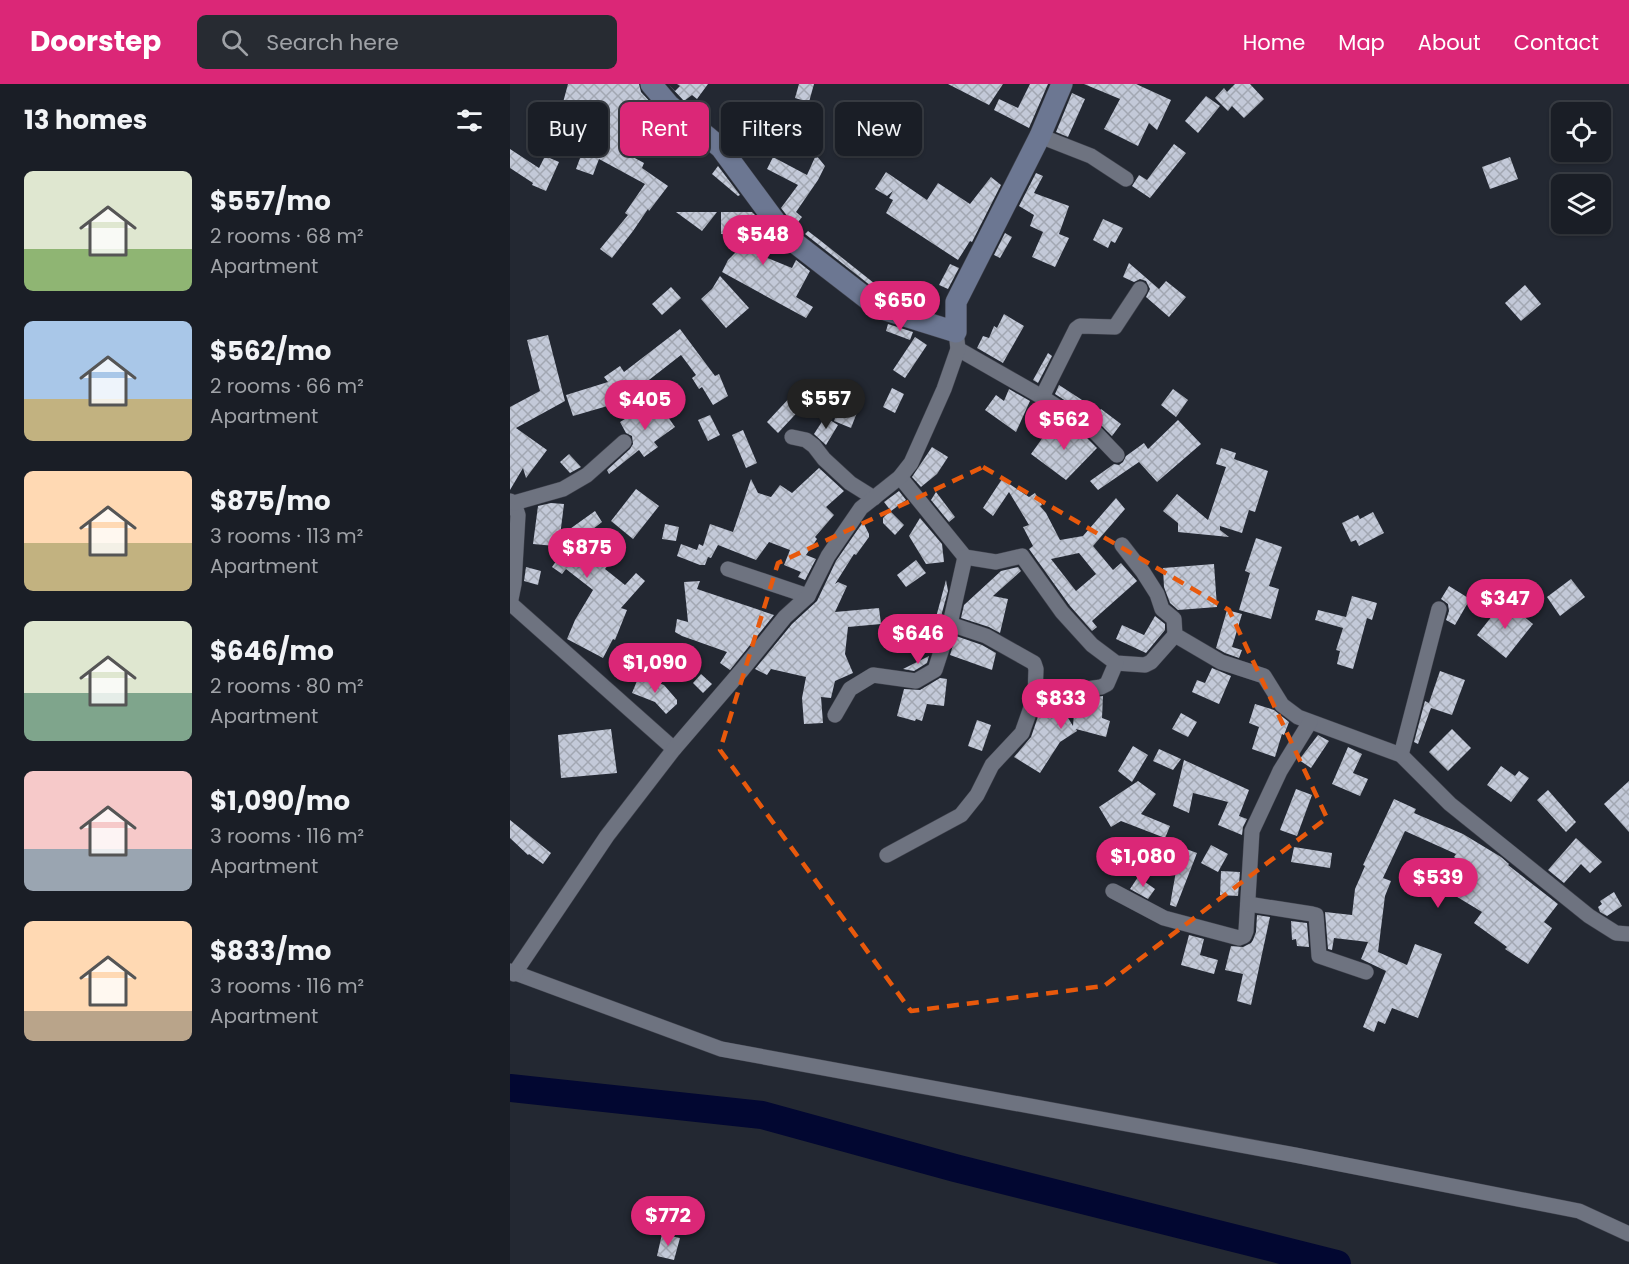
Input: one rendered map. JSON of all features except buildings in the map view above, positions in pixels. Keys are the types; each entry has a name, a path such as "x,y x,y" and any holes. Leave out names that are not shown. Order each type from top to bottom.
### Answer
{"street":[{"path":"651,84 669,105 721,148 786,236 879,308 957,340 1092,429 1117,455"},
{"path":"1062,84 1040,136 956,302 957,340 944,389 910,463 900,477 861,507 828,556 808,596 785,616 674,749 607,836 512,973 721,1049 1295,1155 1579,1211 1629,1234"},
{"path":"1040,136 1091,156 1126,179"},
{"path":"1042,397 1076,329 1080,326 1115,327 1140,289"},
{"path":"792,437 806,440 850,483 874,498"},
{"path":"624,442 587,476 563,489 512,502 518,515 514,584 510,604 674,749"},
{"path":"900,477 965,557 996,562 1022,556 1062,612 1092,645 1116,663 1145,665 1151,662 1175,635 1174,619 1162,609 1143,572 1122,545"},
{"path":"835,715 850,689 873,675 916,681 935,670 950,624 965,557"},
{"path":"728,569 808,596"},
{"path":"1401,755 1439,609"},
{"path":"887,855 961,815 977,795 992,765 1022,733 1035,696 1036,669 1034,663 986,636 950,624"},
{"path":"1175,635 1221,662 1264,676 1282,705 1298,717 1401,755 1450,804 1589,916 1616,933 1629,934"},
{"path":"1035,696 1101,687 1107,684 1116,663"},
{"path":"1113,891 1164,918 1239,938 1244,936 1252,831 1280,771 1310,722"},
{"path":"1248,904 1316,915 1319,956 1365,972"}],"highlighted area":[{"path":"983,467 1229,610 1327,818 1104,986 911,1011 720,750 778,563"}],"waterway":[{"path":"510,1088 762,1115 955,1168 1337,1264"}]}
